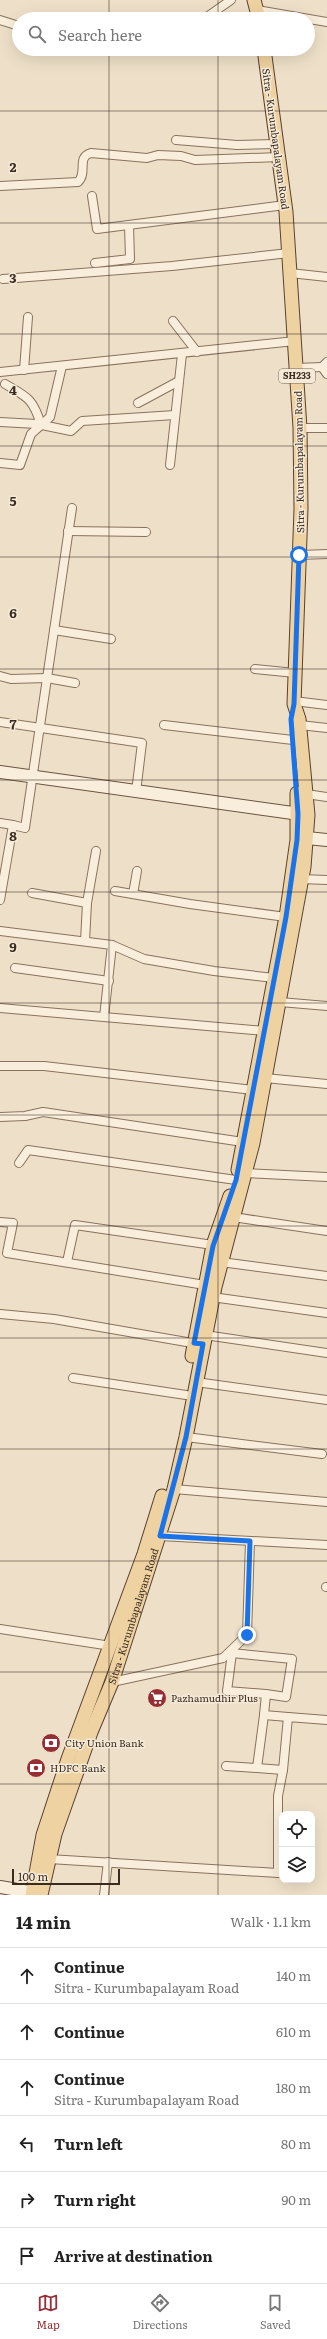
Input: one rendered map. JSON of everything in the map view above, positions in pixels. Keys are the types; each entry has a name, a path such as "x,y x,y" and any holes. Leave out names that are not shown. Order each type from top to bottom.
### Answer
{"main road":[{"name":"Sitra - Kurumbapalayam Road","path":"37,1894 49,1859 55,1834 90,1732 112,1682 174,1489 186,1437 196,1382 201,1341 233,1217 240,1177 254,1143 280,1002 307,838 303,815 306,794 300,725 294,703 299,555 300,428 285,205 265,56"},
{"path":"37,1894 43,1835 68,1759 111,1646 167,1482 186,1395 201,1341 205,1285 213,1246 240,1177 243,1142 265,1032 286,917 297,840 303,815 291,719 294,703"}],"street":[{"path":"214,12 231,0"},
{"path":"257,10 269,12"},
{"path":"0,20 12,24"},
{"path":"315,20 327,22"},
{"path":"176,140 237,145 278,151"},
{"path":"0,186 78,182 82,175 82,159 91,154 147,158 158,155 181,156 195,160 278,151"},
{"path":"92,196 97,229 285,205"},
{"path":"95,262 130,259 129,225"},
{"path":"3,279 172,266 289,253"},
{"path":"290,273 327,277"},
{"path":"24,370 28,317"},
{"path":"173,321 197,352"},
{"path":"0,372 295,342"},
{"path":"170,465 182,354"},
{"path":"0,463 20,465 31,434 50,417 62,366"},
{"path":"296,368 325,368"},
{"path":"138,403 179,381"},
{"path":"5,384 30,398 37,410 41,425"},
{"path":"0,422 41,425 71,431 82,422 175,415"},
{"path":"300,428 327,428"},
{"path":"0,823 25,828 72,508"},
{"path":"68,531 146,532"},
{"path":"299,555 327,554"},
{"path":"54,630 111,639"},
{"path":"254,669 295,673"},
{"path":"0,676 11,678 47,678 75,683"},
{"path":"294,703 327,705"},
{"path":"0,722 142,743 136,792"},
{"path":"164,724 293,740"},
{"path":"300,725 327,728"},
{"path":"0,772 303,815"},
{"path":"306,794 327,797"},
{"path":"0,900 12,825"},
{"path":"307,838 327,840"},
{"path":"85,941 87,903 96,851"},
{"path":"133,894 136,871"},
{"path":"301,879 327,880"},
{"path":"115,891 286,917"},
{"path":"32,893 87,903"},
{"path":"0,931 112,945 144,960 214,971 274,978"},
{"path":"104,1017 112,945"},
{"path":"15,968 108,981"},
{"path":"280,1002 327,1006"},
{"path":"0,1008 265,1032"},
{"path":"0,1066 44,1066 253,1090"},
{"path":"265,1078 327,1084"},
{"path":"0,1117 25,1116 43,1112 243,1142"},
{"path":"19,1163 28,1150 240,1177 327,1176"},
{"path":"233,1217 327,1231"},
{"path":"0,1222 13,1223 4,1252 205,1285"},
{"path":"66,1262 74,1225 213,1246"},
{"path":"221,1262 327,1276"},
{"path":"212,1297 327,1313"},
{"path":"0,1314 54,1319 201,1341 327,1352"},
{"path":"73,1378 186,1395"},
{"path":"196,1382 327,1400"},
{"path":"186,1437 322,1454"},
{"path":"174,1489 327,1502"},
{"path":"160,1536 327,1545"},
{"path":"112,1682 227,1656 247,1635 250,1541"},
{"path":"0,1629 111,1646"},
{"path":"232,1653 292,1659 286,1697 266,1694 228,1690 232,1653"},
{"path":"257,1768 266,1694"},
{"path":"264,1715 327,1720"},
{"path":"49,1859 278,1873 278,1796 283,1770 288,1717"},
{"path":"226,1766 283,1770"},
{"path":"104,1895 108,1862"},
{"path":"0,1887 37,1894"}],"place":[{"name":"Pazhamudhir Plus","path":"157,1698"},
{"name":"City Union Bank","path":"51,1743"},
{"name":"HDFC Bank","path":"36,1768"}],"route":[{"path":"247,1635 250,1541 160,1536 174,1489 186,1437 203,1344 194,1343 213,1246 236,1180 286,917 297,840 298,814 291,719 294,704 299,555"}]}
